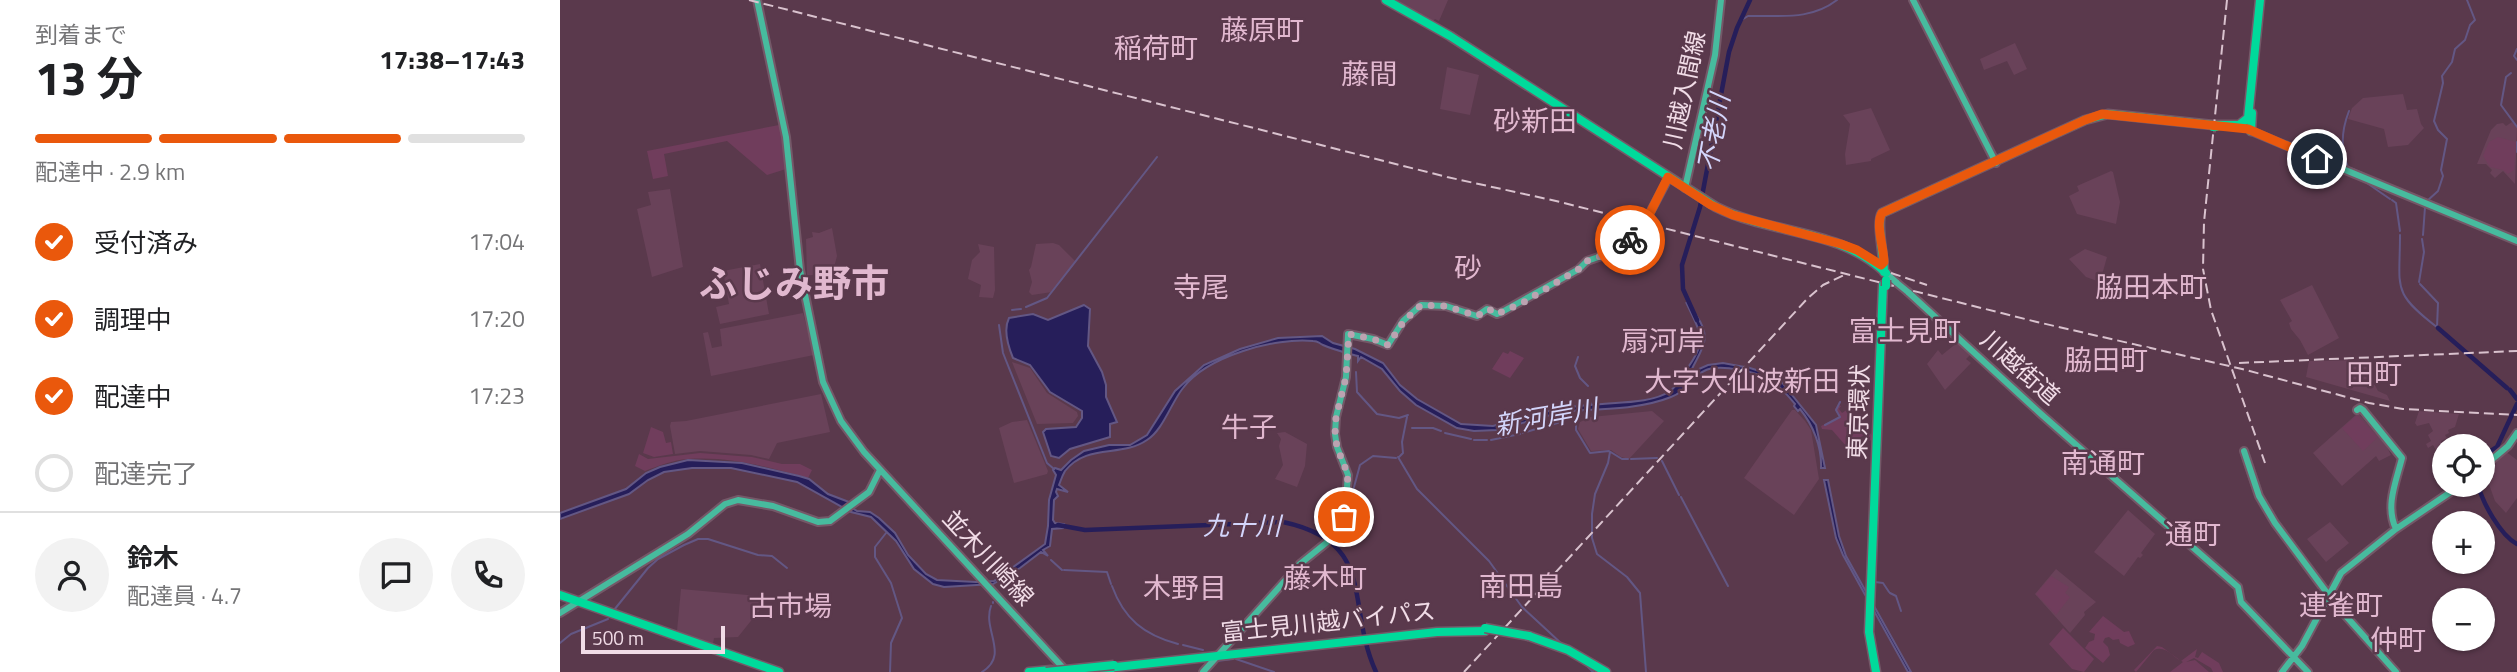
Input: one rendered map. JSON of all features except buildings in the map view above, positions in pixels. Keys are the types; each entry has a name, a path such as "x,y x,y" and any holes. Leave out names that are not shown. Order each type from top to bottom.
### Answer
{"highway":[{"name":"川越街道","path":"1386,0 1450,36 1702,199 1736,216 1857,250 1884,275"},
{"path":"2217,126 2239,125 2247,120 2261,0"},
{"path":"2250,130 2261,0"},
{"path":"2250,130 2253,72"},
{"name":"東京環状","path":"1877,672 1871,614 1884,275 1881,222 1883,215 2102,114 2250,130"},
{"path":"560,597 779,672"},
{"path":"576,602 771,672"},
{"name":"富士見川越バイパス","path":"1067,671 1365,638 1485,629 1528,637 1574,653 1606,672"},
{"name":"富士見川越バイパス","path":"1528,637 1600,672"},
{"path":"1029,672 1067,671 1167,660"},
{"path":"1086,672 1167,660"},
{"name":"富士見川越バイパス","path":"1046,672 1113,666"}],"main road":[{"name":"川越入間線","path":"1685,188 1715,55 1721,0"},
{"path":"1913,0 1995,162"},
{"name":"並木川崎線","path":"757,1 783,122 803,290 827,394 850,435 880,470 1067,671"},
{"path":"2250,130 2517,242"},
{"path":"1203,672 1299,566 1329,541 1341,526 1348,473 1337,447 1335,434 1336,417 1346,377 1349,334 1388,345 1404,321 1421,305 1446,306 1478,316 1489,309 1497,314 1524,302 1579,269 1587,261 1609,253 1638,235 1668,177"},
{"name":"川越街道","path":"1884,275 1908,292 2041,414 2238,587 2241,602 2308,672"},
{"path":"2357,410 2363,410 2402,458 2390,502 2396,529"},
{"path":"2495,457 2517,433"},
{"path":"2244,451 2259,496 2274,522 2346,617 2396,672"},
{"path":"560,613 688,534 729,502 743,501 781,508 818,522 830,521 871,490 880,470"},
{"path":"2282,672 2293,658 2341,573 2396,529 2443,497"}],"shaded area":[{"path":"1389,0 1448,0 1439,21 1435,19 1432,22"},
{"path":"2015,43 2027,69 2014,75 2007,61 1984,70 1980,59"},
{"path":"1447,67 1479,75 1470,115 1440,109"},
{"path":"2403,94 2407,110 2417,109 2424,128 2408,145 2388,147 2384,129 2348,119 2352,108 2363,98"},
{"path":"1871,108 1890,150 1871,161 1846,165 1850,124 1843,115"},
{"path":"2512,122 2517,128 2515,184 2503,171 2495,178 2486,164 2477,164 2491,130 2497,124 2503,123 2506,126"},
{"path":"779,125 783,133 786,169 767,175 727,141 664,154 668,176 653,179 647,151"},
{"path":"2498,137 2516,142 2514,170 2508,174 2490,167 2483,156 2489,142"},
{"path":"2111,171 2120,202 2116,224 2077,214 2069,196 2079,191 2077,186"},
{"path":"670,189 683,267 652,277 637,209 651,205 648,192"},
{"path":"832,228 837,256 833,271 807,276 806,239 813,237 812,232 819,233"},
{"path":"978,244 994,247 993,298 979,297 981,285 968,279 972,260 980,252"},
{"path":"1036,244 1059,245 1076,262 1052,292 1032,295 1029,292 1032,282 1029,270"},
{"path":"2085,249 2107,257 2100,282 2086,277 2069,259"},
{"path":"760,264 769,314 720,324 716,307 729,304 723,271"},
{"path":"2312,285 2339,338 2308,355 2291,329 2289,323 2292,321 2280,300"},
{"path":"1686,302 1701,324 1705,338 1690,373 1708,365 1723,363 1775,376 1816,425 1825,468 1821,468 1820,452 1813,429 1800,409 1798,411 1795,404 1775,383 1749,372 1729,368 1711,369 1699,374 1676,395 1650,404 1558,413 1497,430 1474,431 1457,428 1416,405 1382,369 1361,357 1358,361 1358,356 1316,341 1298,341 1280,342 1243,351 1208,367 1183,388 1153,436 1137,445 1094,454 1074,462 1065,471 1059,485 1068,492 1057,489 1056,492 1058,496 1054,500 1053,520 1055,523 1064,524 1063,528 1052,529 1050,546 1043,550 1048,556 1041,552 993,584 944,587 933,584 914,569 896,541 871,517 851,512 797,482 731,468 692,468 664,472 629,494 560,519 560,513 626,489 646,473 660,467 688,460 742,463 809,479 828,494 849,502 849,506 857,511 870,512 895,533 908,555 926,574 937,580 994,581 1045,544 1055,468 1061,470 1084,451 1109,445 1130,445 1147,435 1175,391 1204,365 1240,349 1278,338 1322,336 1383,363 1400,385 1417,399 1461,424 1493,426 1560,408 1589,405 1589,398 1591,405 1632,402 1670,391 1693,360 1700,343 1698,329"},
{"path":"1084,305 1090,309 1088,346 1102,372 1106,397 1117,422 1110,424 1110,437 1070,449 1059,458 1051,456 1043,432 1046,429 1076,427 1082,418 1082,411 1050,392 1030,365 1013,358 1006,328 1009,318 1033,314 1048,320"},
{"path":"803,313 814,355 711,376 703,333 708,332 712,348 722,346 720,329"},
{"path":"1958,342 1971,354 1966,359 1971,363 1945,390 1927,364 1938,350 1942,355"},
{"path":"1510,351 1524,358 1510,378 1492,369 1503,352 1508,354"},
{"path":"2368,360 2374,371 2369,374 2378,391 2387,395 2390,401 2306,377 2309,361"},
{"path":"1012,362 1030,368 1047,393 1077,412 1078,416 1073,423 1037,424"},
{"path":"821,394 830,432 777,443 769,459 700,451 675,454 671,422"},
{"path":"1838,405 1841,406 1839,409 1842,413 1851,407 1854,409 1853,418 1872,435 1872,440 1868,441 1864,435 1846,446 1832,430 1822,429 1821,426 1839,417 1835,409"},
{"path":"1792,410 1795,410 1811,430 1819,479 1794,515 1744,478"},
{"path":"1652,411 1664,421 1629,459 1611,450 1591,451 1578,429 1580,422 1591,417"},
{"path":"2419,411 2459,414 2455,427 2448,430 2449,433 2432,434 2432,446 2428,448 2426,444 2431,441 2428,435 2433,431 2429,423 2417,426 2415,423"},
{"path":"2358,413 2386,445 2391,455 2379,461 2376,456 2342,486 2313,453"},
{"path":"2357,415 2378,437 2363,451 2342,428"},
{"path":"1027,420 1048,471 1047,474 1014,483 999,428 1012,422"},
{"path":"651,427 663,432 666,443 671,442 673,454 654,457 643,453"},
{"path":"1285,432 1307,444 1305,466 1297,487 1275,479 1283,465 1279,446 1281,439 1277,433"},
{"path":"2505,451 2517,460 2517,498 2506,513 2494,497 2495,460"},
{"path":"700,453 800,464 812,470 808,478 749,463 719,459 688,459 645,471 635,466 639,454 648,459"},
{"path":"1824,480 1828,480 1839,536 1846,556 1911,672 1908,672 1843,555 1836,538"},
{"path":"2128,510 2155,534 2141,553 2143,555 2138,557 2124,576 2094,552"},
{"path":"2330,522 2349,543 2326,562 2307,539"},
{"path":"2056,569 2096,602 2084,612 2085,615 2070,633 2035,594"},
{"path":"2051,576 2069,587 2065,593 2070,597 2056,615 2036,594"},
{"path":"681,589 770,597 738,637 714,638 713,644 677,631"},
{"path":"2103,616 2124,632 2129,631 2135,644 2128,647 2120,643 2119,639 2105,638 2103,642 2110,655 2103,663 2085,648 2094,640 2095,634 2089,632"},
{"path":"2063,628 2094,659 2084,672 2072,669 2049,644"},
{"path":"2157,646 2181,661 2158,649 2154,650 2136,672 2134,670"},
{"path":"2197,649 2195,657 2198,658 2202,652 2219,663 2223,672 2213,672 2194,658 2186,662 2195,660 2209,672 2170,672 2183,662 2181,661"}],"waterway":[{"name":"不老川","path":"1697,320 1683,289 1682,265 1700,207 1729,52 1750,0"},
{"path":"1740,21 1748,16 1805,14 1827,7 1837,0"},
{"path":"2427,201 2438,191 2443,176 2441,170 2447,139 2434,121 2443,83 2442,76 2452,62 2455,49 2465,40 2470,25 2475,20 2467,0"},
{"path":"2517,49 2514,56 2517,60"},
{"path":"2511,73 2506,77 2501,105 2517,127"},
{"path":"2349,111 2343,132 2344,153 2348,167 2362,173"},
{"path":"2517,142 2517,152"},
{"path":"1026,307 1047,298 1157,157"},
{"path":"2364,181 2390,199"},
{"path":"2392,200 2396,203 2400,231"},
{"path":"2423,235 2425,207"},
{"path":"2400,235 2401,288 2412,306 2438,328"},
{"path":"2419,282 2424,252 2422,239"},
{"path":"2420,284 2438,303 2437,327"},
{"path":"1012,310 1021,309"},
{"path":"999,325 1003,353 1047,463 1054,469"},
{"name":"新河岸川","path":"2438,328 2507,388"},
{"path":"1578,357 1575,366 1580,378 1588,386"},
{"path":"1356,372 1357,392 1377,414 1399,418 1408,415"},
{"name":"新河岸川","path":"2510,390 2517,399"},
{"path":"1825,425 1840,417 1836,410 1840,402"},
{"name":"新河岸川","path":"2495,448 2517,404"},
{"path":"1399,457 1403,453 1402,442 1407,417"},
{"path":"1539,428 1565,421"},
{"path":"1576,423 1576,430 1590,453 1609,451 1622,459 1628,459"},
{"path":"1412,428 1433,428 1441,431"},
{"path":"1523,433 1536,429"},
{"path":"1445,433 1471,439"},
{"path":"1491,440 1520,434"},
{"path":"1474,440 1487,440"},
{"path":"1610,452 1595,494 1592,538 1597,554 1627,577 1640,593 1646,672"},
{"path":"1338,548 1346,534 1361,521 1360,513 1351,498 1360,465 1373,456 1396,458"},
{"path":"1398,457 1417,489 1489,561 1522,607 1562,644"},
{"path":"1631,459 1657,458"},
{"path":"1662,461 1679,495"},
{"path":"1681,497 1728,586"},
{"name":"新河岸川","path":"2482,497 2504,534 2517,544"},
{"name":"九十川","path":"1058,525 1085,530 1283,522 1313,531 1333,544 1346,561 1353,579 1367,647 1376,672"},
{"path":"886,533 875,547 875,557 891,583 902,618 891,643 890,672"},
{"path":"614,610 658,559 698,539 708,539 758,555 772,556 787,568"},
{"path":"1051,560 1062,570"},
{"path":"1064,570 1107,572 1111,584"},
{"path":"1875,582 1883,583 1889,592"},
{"path":"1112,586 1123,608 1137,624 1155,636 1178,644"},
{"path":"1890,593 1896,596 1901,611"},
{"path":"982,672 994,658 989,615 991,606"},
{"path":"560,643 571,634 608,619"},
{"path":"1183,645 1203,650"},
{"path":"1217,661 1233,659"},
{"path":"1236,659 1274,672"},
{"path":"1585,664 1593,672"}],"railway":[{"path":"749,0 1447,177 1556,201 2037,322 2242,369 2369,403 2403,409 2517,415"},
{"path":"2227,0 2204,222 2203,269 2211,310 2265,463"},
{"path":"1891,273 1927,285"},
{"path":"1464,672 1807,299 1823,285 1844,275"},
{"path":"2239,363 2517,351"}],"way so far":[{"path":"1344,517 1348,475 1335,434 1336,417 1346,377 1349,334 1388,345 1408,316 1421,305 1446,306 1477,316 1486,309 1497,314 1524,302 1542,288 1579,269 1587,261 1605,255 1630,240"}],"district":[{"name":"藤原町","path":"1262,30"},
{"name":"稲荷町","path":"1156,48"},
{"name":"藤間","path":"1369,74"},
{"name":"砂新田","path":"1535,121"},
{"name":"砂","path":"1468,268"},
{"name":"ふじみ野市","path":"794,284"},
{"name":"寺尾","path":"1201,287"},
{"name":"脇田本町","path":"2151,287"},
{"name":"富士見町","path":"1905,331"},
{"name":"扇河岸","path":"1663,341"},
{"name":"脇田町","path":"2106,360"},
{"name":"田町","path":"2374,374"},
{"name":"大字大仙波新田","path":"1742,381"},
{"name":"牛子","path":"1249,427"},
{"name":"南通町","path":"2103,463"},
{"name":"通町","path":"2193,534"},
{"name":"藤木町","path":"1325,578"},
{"name":"南田島","path":"1521,586"},
{"name":"木野目","path":"1185,588"},
{"name":"連雀町","path":"2341,605"},
{"name":"古市場","path":"790,606"},
{"name":"仲町","path":"2398,640"}],"route":[{"path":"1630,240 1640,233 1668,177 1727,213 1841,244 1857,250 1881,265 1884,262 1884,250 1878,220 1882,213 2102,114 2248,129 2317,159"}]}
